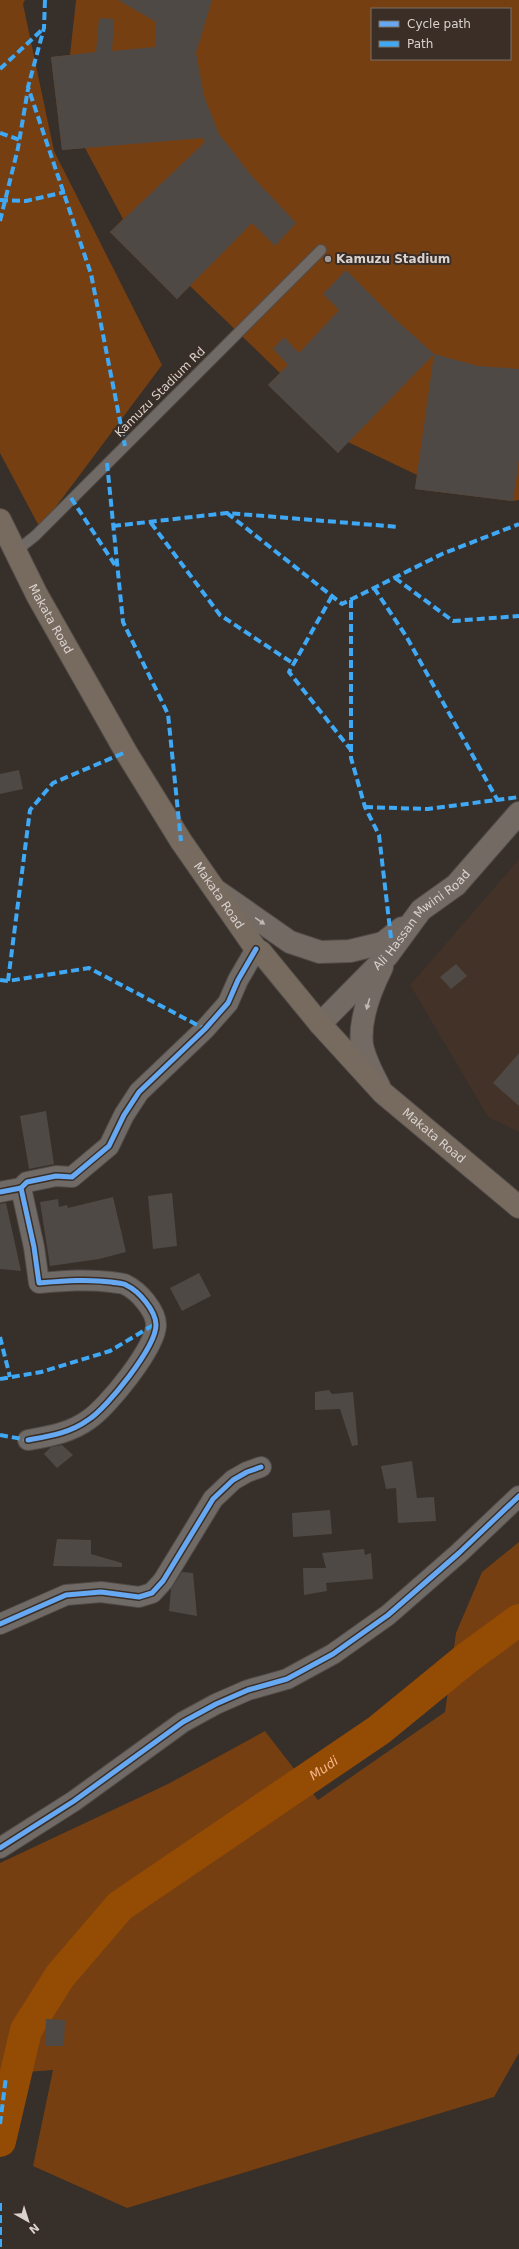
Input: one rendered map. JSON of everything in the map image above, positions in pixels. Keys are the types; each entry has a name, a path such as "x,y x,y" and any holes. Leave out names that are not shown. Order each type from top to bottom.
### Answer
{"main road":[{"name":"Makata Road","path":"0,520 37,595 126,752 181,841 256,948 261,952 320,1024 383,1093 519,1207"},
{"name":"Ali Hassan Mwini Road","path":"320,1024 388,955 421,910 456,885 519,813"},
{"path":"217,891 290,942 320,952 350,951 383,943 391,938 421,910"},
{"path":"383,1093 367,1062 362,1044 364,1017 369,998 375,981 388,955"}],"street":[{"path":"0,1192 21,1188 27,1182 56,1176 72,1177 109,1146 124,1115 139,1092 205,1029 228,1003 238,980 256,948"},
{"path":"21,1188 34,1247 39,1284 90,1279 126,1284 151,1310 156,1325 150,1345 126,1380 106,1404 89,1420 60,1434 28,1440"},
{"path":"0,1624 66,1595 101,1592 139,1597 152,1593 163,1581 213,1499 233,1480 247,1472 261,1467"},
{"path":"0,1848 74,1801 183,1722 216,1704 248,1690 287,1679 333,1654 388,1615 519,1496"}],"lane":[{"name":"Kamuzu Stadium Rd","path":"16,551 35,536 321,250"}],"shaded area":[{"path":"0,0 25,0 23,4 54,151 162,365 40,528 0,453"},
{"name":"Kamuzu Stadium","path":"76,0 519,0 519,500 513,501 415,489 417,475 348,442 338,453 268,385 280,373 190,286 177,299 110,232 123,219 85,148 62,150 51,57 70,55"},
{"path":"519,859 519,1132 488,1117 410,985"},
{"path":"519,1542 519,2053 494,2097 127,2208 33,2166 53,2070 0,2074 0,1863 168,1784 265,1731 318,1800 445,1712 456,1633 482,1572"}],"building":[{"path":"118,0 212,0 196,53 204,96 219,134 251,175 296,223 275,246 252,223 177,299 110,232 205,142 203,138 62,150 51,57 96,52 99,18 114,19 112,51 155,47 156,22 158,23"},
{"path":"346,270 395,319 434,354 338,453 268,385 288,365 273,349 284,337 299,353 339,310 323,294"},
{"path":"434,354 478,366 519,369 519,460 513,501 415,489"},
{"path":"19,770 23,789 0,794 0,774"},
{"path":"456,964 467,976 451,989 440,977"},
{"path":"519,1053 519,1106 493,1083"},
{"path":"46,1111 54,1164 29,1169 20,1116"},
{"path":"172,1193 177,1246 153,1249 148,1196"},
{"path":"113,1197 126,1252 99,1259 50,1266 40,1202 58,1199 59,1207 67,1205 68,1208"},
{"path":"6,1203 21,1271 0,1269 0,1204"},
{"path":"199,1273 211,1296 182,1311 170,1288"},
{"path":"329,1390 332,1394 353,1392 358,1445 352,1446 340,1409 315,1410 315,1392"},
{"path":"62,1445 73,1455 57,1468 44,1454 51,1447"},
{"path":"412,1461 417,1498 434,1497 436,1521 398,1523 396,1488 386,1489 381,1466"},
{"path":"330,1510 332,1534 293,1537 292,1513"},
{"path":"57,1539 91,1540 91,1554 122,1563 122,1567 53,1566"},
{"path":"364,1549 365,1555 371,1553 373,1579 326,1583 327,1591 304,1595 303,1568 326,1568 322,1553"},
{"path":"182,1572 193,1573 197,1616 169,1611 171,1589"},
{"path":"46,2019 65,2020 64,2046 45,2046"}],"waterway":[{"name":"Mudi","path":"0,2141 26,2030 60,1976 120,1906 379,1730 467,1658 519,1620"}],"marked path":[{"path":"45,0 44,28 28,87 91,274 125,446"},
{"path":"0,69 44,28"},
{"path":"0,221 18,148 28,89"},
{"path":"0,133 20,140"},
{"path":"0,200 26,201 65,192"},
{"path":"107,463 123,622 168,714 181,841"},
{"path":"71,498 117,568"},
{"path":"227,513 342,604 442,554 519,524"},
{"path":"113,526 227,513 399,527"},
{"path":"151,523 220,615 294,664"},
{"path":"395,578 453,621 519,616"},
{"path":"374,588 406,636 498,801"},
{"path":"332,596 289,672 351,750"},
{"path":"351,600 351,758 365,807 379,835 391,938"},
{"path":"8,981 30,810 53,783 126,752"},
{"path":"365,807 428,809 519,797"},
{"path":"0,980 8,981 89,968 205,1029"},
{"path":"0,1379 41,1372 110,1351 155,1324"},
{"path":"0,1337 10,1377"},
{"path":"0,1435 28,1440"},
{"path":"0,2124 6,2077"},
{"path":"0,2203 0,2248"}],"cycle path":[{"path":"0,1192 21,1188 27,1182 56,1176 72,1177 109,1146 124,1115 139,1092 205,1029 228,1003 238,980 256,949"},
{"path":"21,1188 34,1247 39,1283 84,1280 125,1284 146,1302 153,1314 156,1325 154,1335 139,1362 118,1390 96,1413 88,1420 67,1431 28,1440"},
{"path":"0,1624 66,1595 101,1592 139,1597 152,1593 163,1581 213,1499 233,1480 247,1472 261,1467"},
{"path":"0,1848 74,1801 183,1722 216,1704 248,1690 287,1679 333,1654 388,1615 459,1553 519,1496"}],"place":[{"name":"Kamuzu Stadium","path":"328,259"}]}
